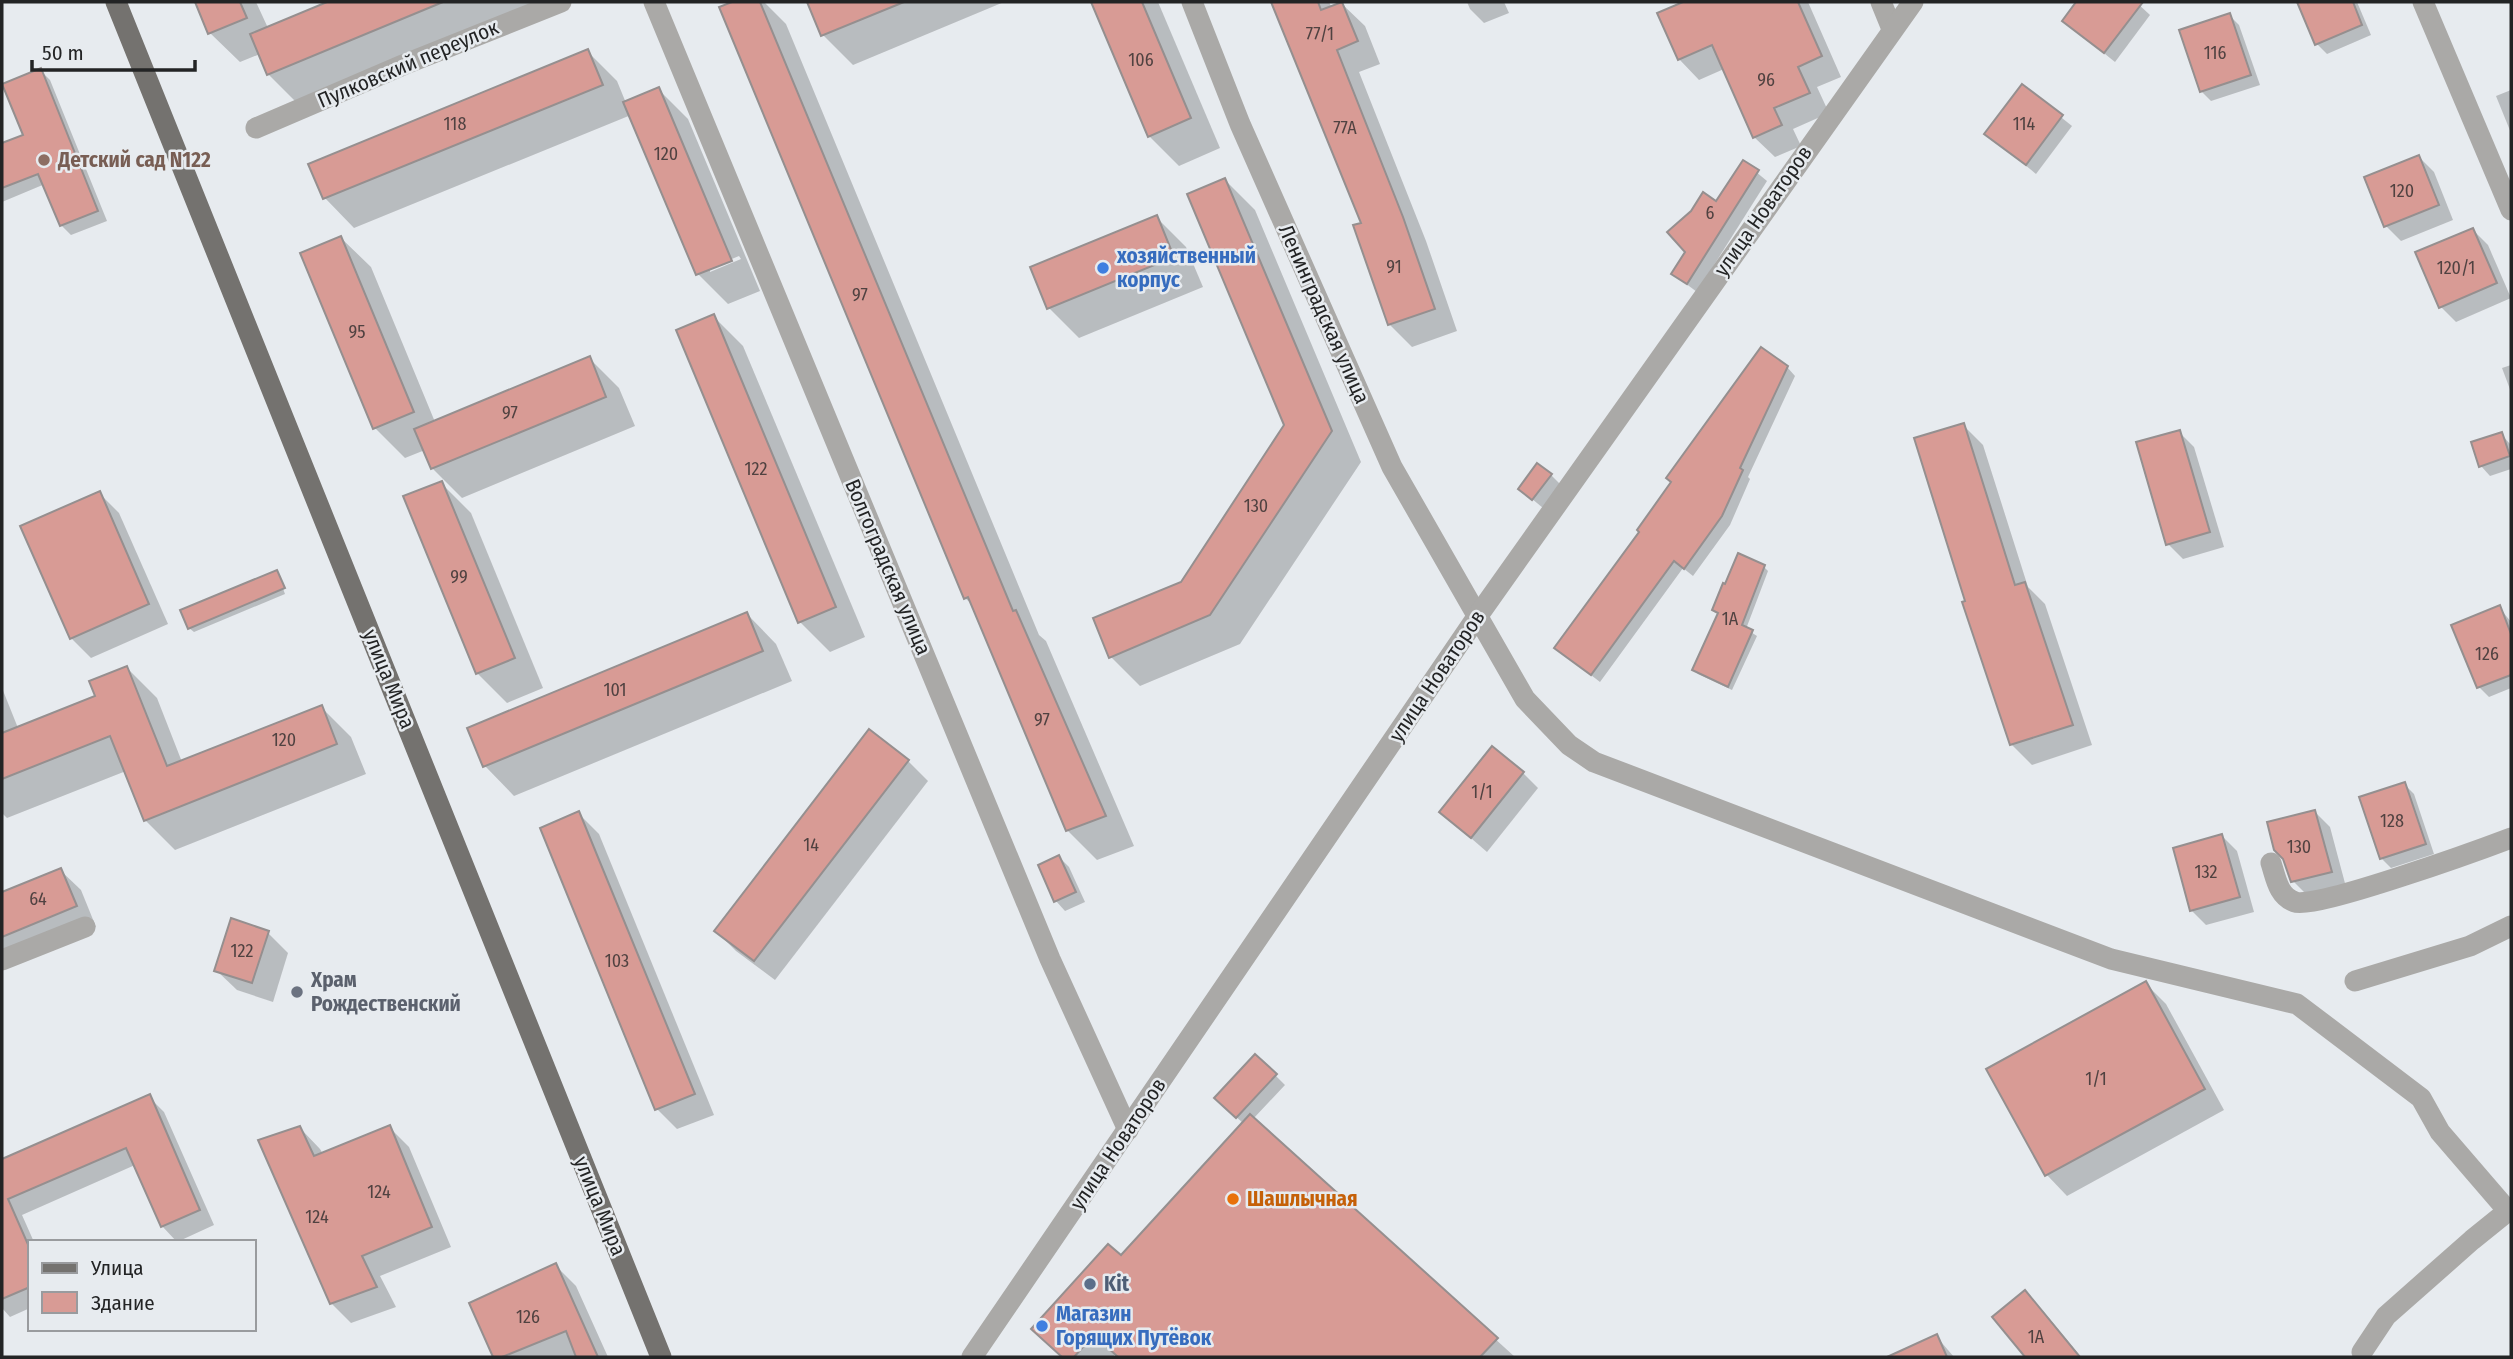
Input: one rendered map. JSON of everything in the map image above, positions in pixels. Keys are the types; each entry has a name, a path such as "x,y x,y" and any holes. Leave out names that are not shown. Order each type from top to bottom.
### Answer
{"main road":[{"name":"улица Мира","path":"116,2 661,1357"}],"street":[{"name":"Пулковский переулок","path":"256,128 561,2"},
{"name":"Волгоградская улица","path":"654,2 1050,958 1128,1130"},
{"name":"Ленинградская улица","path":"1192,2 1240,124 1392,467 1525,699 1569,745 1594,762 2111,959 2297,1004 2421,1098 2440,1132 2508,1211 2386,1316 2362,1352"},
{"path":"1881,2 1892,29"},
{"name":"улица Новаторов","path":"972,1357 1477,617 1913,2"},
{"path":"2423,2 2511,210"},
{"path":"2271,863 2283,895 2303,904 2339,896 2511,838"},
{"path":"2355,981 2470,946 2511,926"},
{"path":"2,960 85,927"}],"building":[{"path":"195,2 240,2 247,18 208,34"},
{"path":"327,2 443,2 267,75 250,34"},
{"path":"732,2 760,2 1013,611 1016,610 1106,816 1066,831 968,597 964,599 719,7"},
{"path":"807,2 904,2 821,36"},
{"path":"1091,2 1142,2 1191,118 1148,137"},
{"path":"1271,2 1318,2 1321,10 1342,2 1358,41 1337,50 1403,217 1435,309 1388,325 1353,225 1361,223"},
{"path":"1683,2 1798,2 1822,56 1798,67 1810,93 1774,108 1782,125 1753,138 1712,45 1678,60 1657,13"},
{"path":"2076,2 2143,2 2104,53 2062,21"},
{"path":"2297,2 2353,2 2362,25 2315,45"},
{"path":"2230,13 2251,75 2200,92 2179,30"},
{"path":"588,49 603,85 323,199 308,164"},
{"path":"41,68 98,211 60,226 38,174 2,188 2,143 23,135 2,84"},
{"path":"2022,84 2063,115 2026,165 1984,134"},
{"path":"659,87 732,261 696,275 623,102"},
{"path":"2419,155 2439,205 2384,227 2364,177"},
{"path":"1743,160 1759,170 1687,284 1671,274 1685,252 1667,232 1691,211 1703,192 1716,201"},
{"path":"1225,178 1332,431 1210,615 1109,658 1093,618 1181,582 1284,425 1187,194"},
{"path":"1157,215 1174,257 1047,309 1030,267"},
{"path":"2473,228 2497,283 2439,308 2415,252"},
{"path":"341,236 414,412 373,429 300,253"},
{"path":"714,314 836,607 798,623 676,330"},
{"path":"1761,347 1788,366 1740,468 1743,470 1722,516 1684,569 1674,561 1591,675 1554,648 1639,532 1637,530 1671,482 1666,478"},
{"path":"590,356 606,397 431,469 414,429"},
{"path":"1964,423 2015,585 2025,582 2073,725 2010,745 1962,602 1965,601 1914,438"},
{"path":"2180,430 2210,532 2166,545 2136,442"},
{"path":"2502,432 2510,456 2479,467 2471,442"},
{"path":"1537,463 1552,474 1532,500 1518,489"},
{"path":"442,481 515,658 476,674 403,496"},
{"path":"100,491 149,604 70,639 20,526"},
{"path":"1738,553 1765,565 1742,625 1753,630 1728,687 1692,670 1718,613 1712,610"},
{"path":"277,570 285,588 188,629 180,610"},
{"path":"2500,605 2511,634 2511,675 2477,688 2451,625"},
{"path":"747,612 763,651 483,767 467,728"},
{"path":"127,666 167,766 322,705 337,744 144,821 110,736 2,779 2,733 95,696 89,681"},
{"path":"869,729 909,760 754,961 714,931"},
{"path":"1492,746 1524,772 1471,838 1439,812"},
{"path":"2405,782 2426,844 2380,859 2359,797"},
{"path":"2315,810 2332,872 2291,882 2283,859 2274,850 2267,822"},
{"path":"579,811 695,1094 655,1110 540,828"},
{"path":"2222,834 2240,897 2190,911 2173,848"},
{"path":"1059,855 1076,892 1054,902 1038,865"},
{"path":"61,868 77,906 2,937 2,892"},
{"path":"231,918 269,931 252,983 214,971"},
{"path":"2146,981 2205,1089 2045,1176 1986,1069"},
{"path":"1255,1054 1277,1074 1236,1118 1214,1098"},
{"path":"150,1094 200,1210 161,1227 126,1148 8,1199 28,1244 28,1288 2,1299 2,1159"},
{"path":"1250,1114 1498,1338 1480,1357 1118,1357 1094,1335 1074,1357 1062,1357 1031,1329 1108,1244 1121,1255"},
{"path":"390,1125 432,1227 362,1256 377,1287 330,1304 258,1140 300,1126 314,1156"},
{"path":"556,1263 598,1357 576,1357 566,1331 502,1357 493,1357 469,1303"},
{"path":"2025,1290 2080,1357 2025,1357 1992,1317"},
{"path":"1937,1334 1947,1357 1887,1357"}],"place":[{"name":"Детский сад N122","path":"44,160"},
{"name":"хозяйственный корпус","path":"1103,268"},
{"name":"Храм Рождественский","path":"297,992"},
{"name":"Шашлычная","path":"1233,1199"},
{"name":"Kit","path":"1090,1284"},
{"name":"Магазин Горящих Путёвок","path":"1042,1326"}]}
